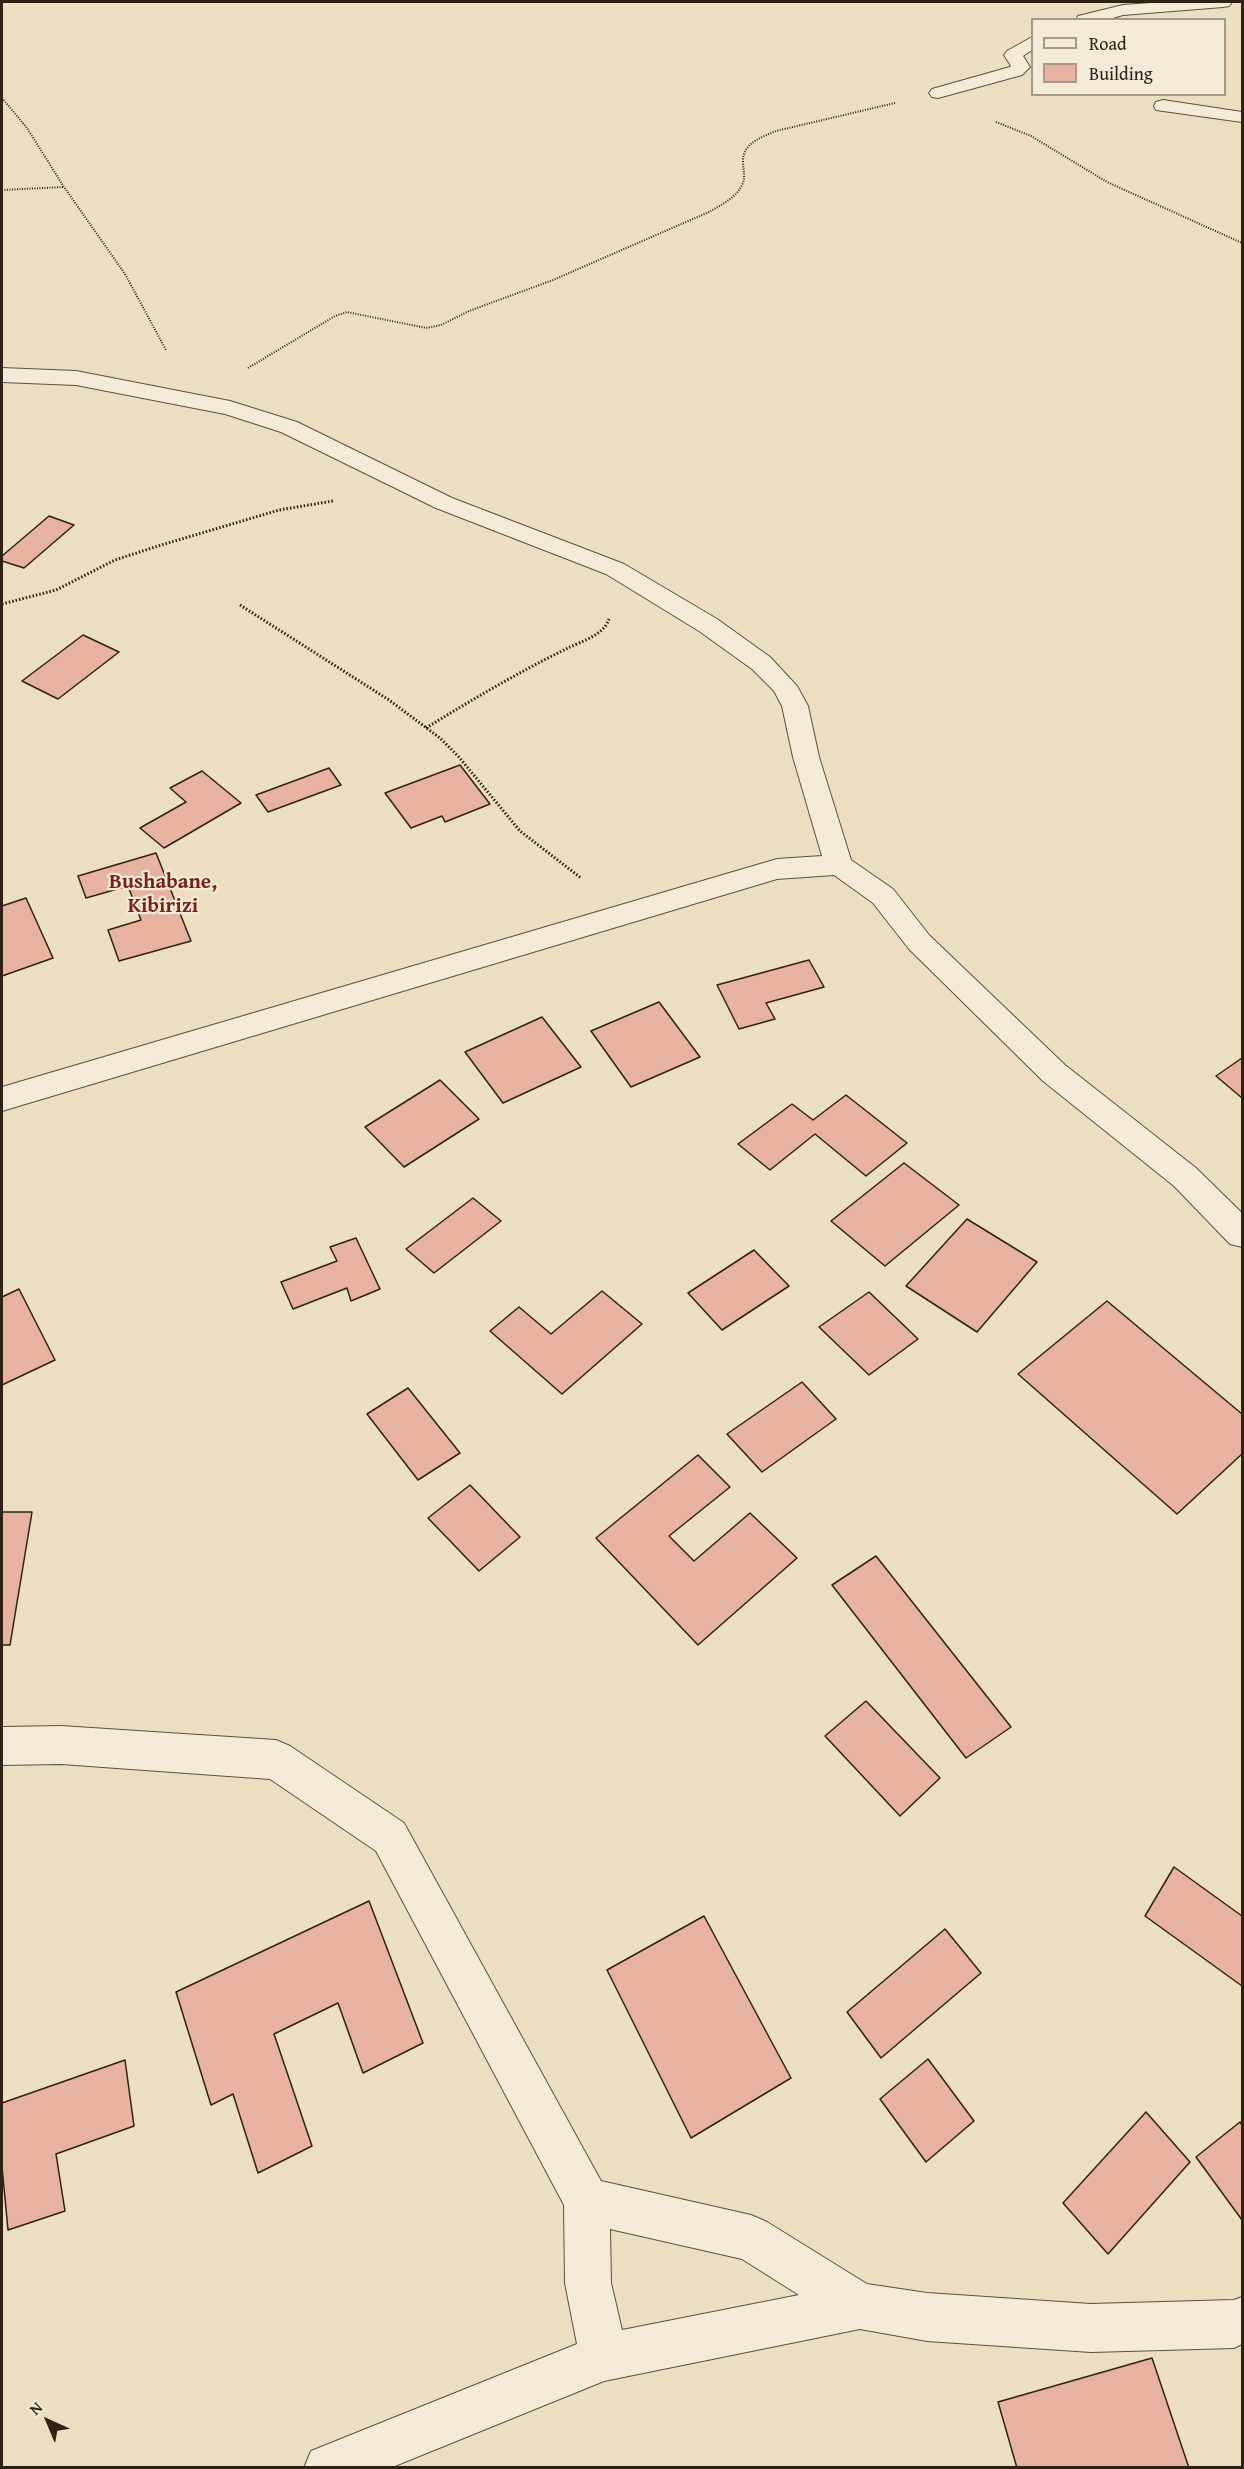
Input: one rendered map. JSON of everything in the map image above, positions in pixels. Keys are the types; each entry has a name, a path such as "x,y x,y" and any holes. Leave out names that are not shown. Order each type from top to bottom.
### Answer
{"street":[{"path":"1092,18 1123,10 1223,2"},
{"path":"938,93 1016,72 1021,67 1014,55 1031,43"},
{"path":"1163,106 1242,117"},
{"path":"2,375 76,378 230,408 289,427 426,494 481,518 615,569 752,656 784,686 795,706 806,757 839,865 882,896 919,942 1054,1073 1185,1177 1242,1234"},
{"path":"2,1099 777,869 839,865"},
{"path":"2,1746 61,1745 276,1760 390,1837 587,2201 588,2283 604,2357"},
{"path":"587,2201 751,2238 860,2306"},
{"path":"328,2468 604,2357 860,2306 927,2317 1091,2328 1234,2324 1242,2321"}],"path":[{"path":"2,98 27,128 64,187 125,274 194,401 335,315 347,312 426,327 441,325 469,310 553,280 709,212 728,201 741,187 746,174 743,159 747,146 767,135 938,93 960,108 1031,136 1107,182 1242,243"},
{"path":"2,190 64,187"},
{"path":"2,604 56,590 115,560 279,510 333,501 426,494"},
{"path":"426,728 512,675 596,635 607,625 611,614 622,603 646,587"},
{"path":"240,605 389,700 426,728 458,756 520,831 546,853 630,914"}],"building":[{"path":"49,516 74,525 24,568 2,561 2,556"},
{"path":"83,635 119,652 58,699 22,681"},
{"path":"460,765 490,804 445,822 442,816 411,828 385,793"},
{"path":"329,768 341,785 268,812 256,795"},
{"path":"202,771 241,803 164,848 140,828 186,802 170,788"},
{"path":"156,853 191,941 119,961 108,930 141,920 128,886 86,898 78,876"},
{"path":"26,898 53,958 2,976 2,906"},
{"path":"809,960 824,987 766,1003 775,1019 739,1029 717,985"},
{"path":"659,1002 700,1057 631,1087 591,1031"},
{"path":"542,1017 581,1067 503,1103 465,1052"},
{"path":"1242,1058 1242,1098 1216,1076"},
{"path":"440,1080 479,1119 404,1167 365,1127"},
{"path":"846,1095 907,1143 866,1176 815,1134 770,1170 738,1144 792,1104 813,1120"},
{"path":"904,1163 959,1205 885,1266 831,1221"},
{"path":"473,1198 501,1221 434,1273 406,1249"},
{"path":"967,1219 1037,1262 977,1332 906,1286"},
{"path":"356,1238 380,1289 351,1301 347,1288 293,1309 281,1282 337,1261 330,1247"},
{"path":"754,1250 789,1286 722,1330 688,1293"},
{"path":"19,1289 55,1360 2,1385 2,1297"},
{"path":"602,1291 642,1324 562,1394 490,1331 519,1307 551,1334"},
{"path":"869,1292 918,1339 869,1375 819,1327"},
{"path":"1107,1301 1242,1414 1242,1454 1177,1514 1018,1374"},
{"path":"802,1382 836,1419 762,1472 727,1434"},
{"path":"408,1388 460,1453 418,1480 367,1414"},
{"path":"698,1455 730,1487 669,1536 694,1561 750,1513 797,1558 698,1645 596,1538"},
{"path":"470,1485 520,1537 479,1571 428,1518"},
{"path":"2,1512 32,1512 10,1645 2,1645"},
{"path":"876,1556 1011,1727 966,1758 832,1585"},
{"path":"866,1701 940,1778 900,1816 825,1736"},
{"path":"1174,1867 1242,1916 1242,1986 1145,1916"},
{"path":"369,1901 423,2043 363,2073 338,2003 274,2034 312,2146 258,2173 233,2094 211,2105 176,1992"},
{"path":"704,1916 791,2078 691,2138 607,1970"},
{"path":"945,1929 981,1973 881,2058 847,2012"},
{"path":"928,2059 974,2121 926,2162 880,2099"},
{"path":"125,2060 134,2126 56,2154 65,2211 8,2230 2,2167 2,2103"},
{"path":"1146,2112 1190,2162 1108,2254 1063,2203"},
{"path":"1240,2122 1242,2125 1242,2220 1196,2157"},
{"path":"1152,2358 1189,2468 1017,2468 998,2402"}],"district":[{"name":"Bushabane, Kibirizi","path":"163,895"}]}
